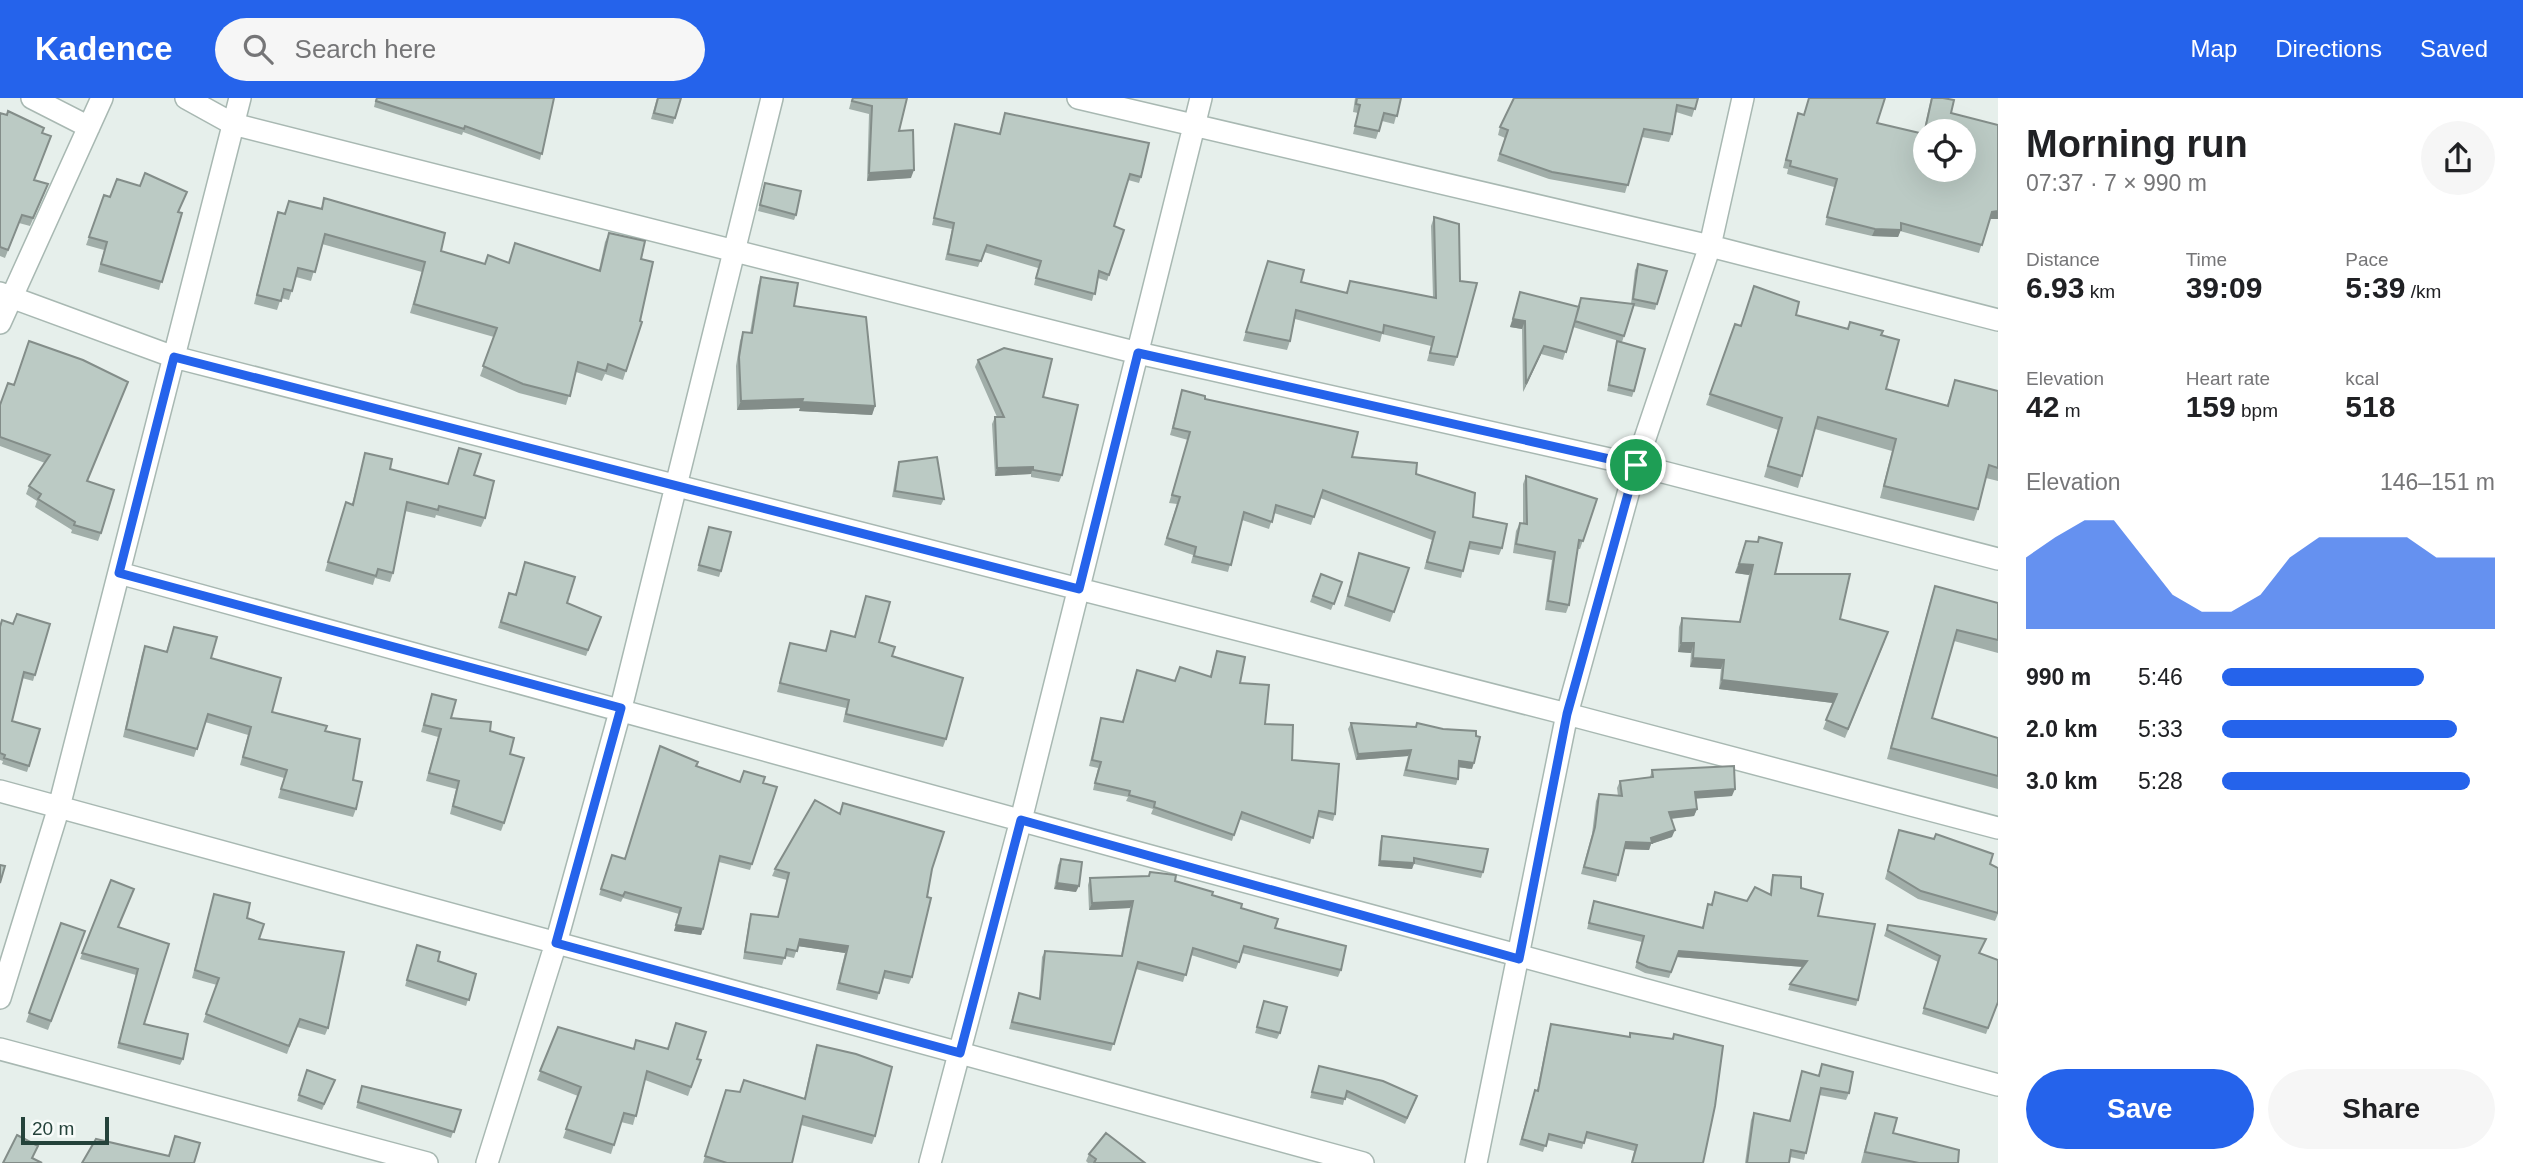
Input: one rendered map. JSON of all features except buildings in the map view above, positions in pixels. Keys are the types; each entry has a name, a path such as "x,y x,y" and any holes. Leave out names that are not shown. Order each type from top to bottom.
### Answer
{"street":[{"path":"32,98 89,127"},
{"path":"0,323 6,296 102,98"},
{"path":"186,98 233,124 1138,353 1636,465 1998,559"},
{"path":"0,998 59,807 240,98"},
{"path":"487,1163 556,943 621,708 674,485 772,98"},
{"path":"1078,98 1710,246 1998,320"},
{"path":"930,1163 1021,820 1201,98"},
{"path":"1476,1163 1567,714 1636,465 1710,246 1743,98"},
{"path":"6,296 174,357 1567,714 1998,828"},
{"path":"119,573 621,708 1519,959 1998,1085"},
{"path":"0,791 1363,1163"},
{"path":"0,1049 427,1163"}],"route":[{"path":"1138,353 1636,465 1567,714 1519,959 1021,820 960,1053 556,943 621,708 119,573 174,357 1079,589 1138,353"}]}
